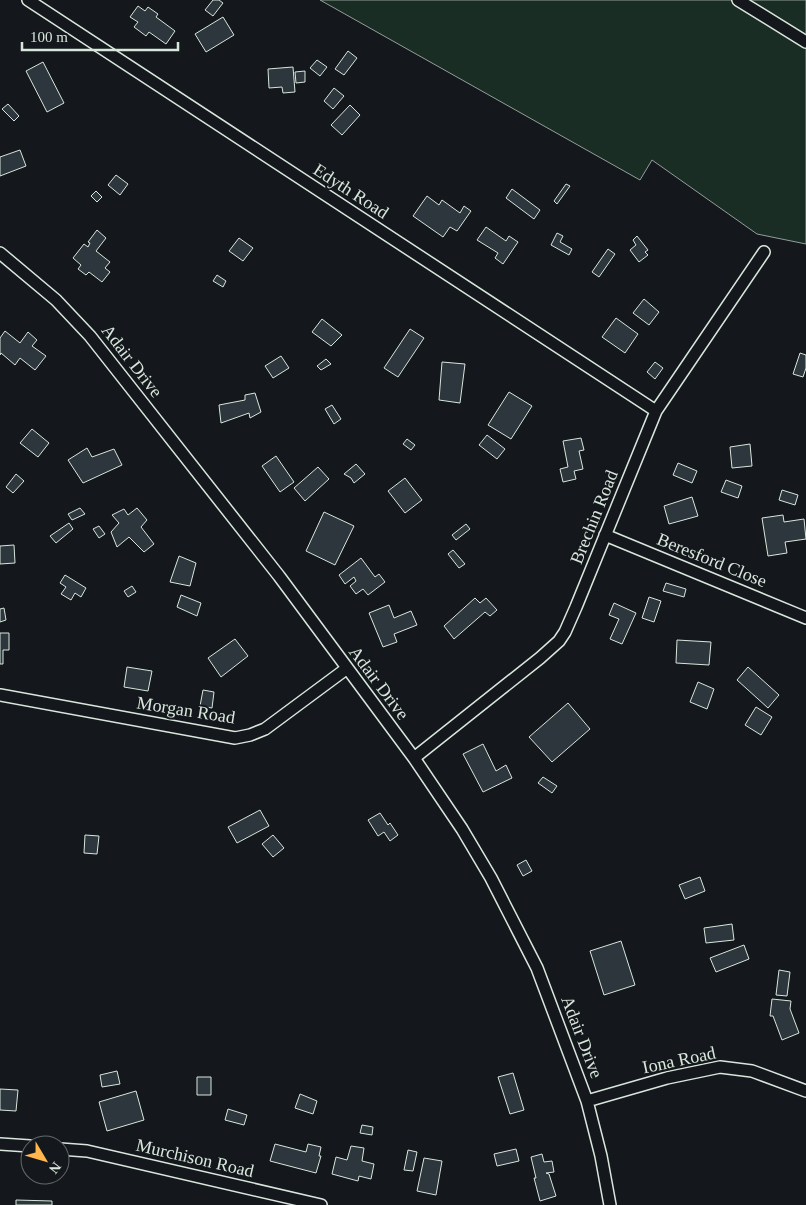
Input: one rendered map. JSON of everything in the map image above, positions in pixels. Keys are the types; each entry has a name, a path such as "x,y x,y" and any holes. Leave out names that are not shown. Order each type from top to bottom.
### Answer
{"street":[{"name":"Edyth Road","path":"28,0 656,411"},
{"path":"738,0 806,42"},
{"name":"Brechin Road","path":"414,758 559,641 576,607 656,411 764,252"},
{"name":"Adair Drive","path":"0,253 56,300 90,336 279,576 346,669 414,758 467,837 491,878 537,968 587,1101 601,1156 610,1205"},
{"name":"Beresford Close","path":"605,535 806,618"},
{"name":"Morgan Road","path":"0,695 235,738 265,729 346,669"},
{"name":"Iona Road","path":"587,1101 667,1078 720,1067 752,1071 806,1091"},
{"path":"0,1144 20,1145"},
{"name":"Murchison Road","path":"70,1149 88,1151 321,1205"}],"green space":[{"path":"320,0 806,0 806,244 757,234 652,160 640,180"}],"building":[{"path":"213,0 219,0 223,3 213,16 205,10"},
{"path":"138,6 145,11 148,7 158,14 156,17 175,31 166,44 149,32 146,36 134,27 138,22 130,17"},
{"path":"223,17 234,35 206,52 195,34"},
{"path":"348,51 357,58 344,75 335,69"},
{"path":"317,60 327,67 320,76 310,68"},
{"path":"43,62 64,103 47,112 26,71"},
{"path":"293,67 295,92 283,93 282,87 269,88 268,69"},
{"path":"305,71 305,82 296,83 295,72"},
{"path":"334,88 344,96 333,109 324,101"},
{"path":"8,104 19,116 14,121 2,109"},
{"path":"350,105 360,115 342,135 331,125"},
{"path":"20,150 26,166 0,176 0,157"},
{"path":"116,175 128,184 120,195 108,185"},
{"path":"566,184 570,186 557,204 554,201"},
{"path":"512,189 540,210 534,219 506,198"},
{"path":"96,191 102,197 97,202 91,196"},
{"path":"427,196 439,205 442,200 460,213 464,206 471,211 457,231 450,227 443,237 413,216"},
{"path":"486,227 506,241 509,236 518,242 503,264 495,258 498,253 477,240"},
{"path":"97,230 106,238 96,251 110,262 105,268 110,272 102,282 89,272 86,275 78,269 81,265 73,258 84,244 88,247 90,243 88,242"},
{"path":"557,233 563,236 560,242 572,249 569,255 551,245"},
{"path":"637,236 648,250 645,252 648,255 639,262 630,250 636,245 633,240"},
{"path":"239,238 253,248 243,261 229,251"},
{"path":"608,249 615,254 599,277 592,272"},
{"path":"217,275 226,281 223,287 213,281"},
{"path":"644,299 659,312 649,325 633,313"},
{"path":"616,318 638,334 625,353 602,337"},
{"path":"322,319 342,335 331,346 312,332"},
{"path":"410,329 424,338 398,377 384,368"},
{"path":"5,331 20,343 28,332 37,340 32,346 46,356 35,370 20,358 15,365 1,353 0,355 0,338"},
{"path":"800,353 806,355 806,368 803,377 793,374"},
{"path":"281,356 289,368 273,378 265,366"},
{"path":"326,359 331,364 321,370 317,366"},
{"path":"442,362 465,364 460,403 439,400"},
{"path":"655,362 663,368 655,379 647,372"},
{"path":"509,392 532,406 511,439 488,425"},
{"path":"255,393 261,412 250,418 249,413 221,423 219,405 245,400 245,395"},
{"path":"332,405 341,419 334,424 325,409"},
{"path":"32,429 49,443 38,457 20,443"},
{"path":"487,435 505,449 497,459 479,445"},
{"path":"581,438 584,450 579,451 583,469 574,471 576,479 563,482 560,469 568,467 563,441"},
{"path":"407,439 415,445 411,450 403,444"},
{"path":"750,444 752,466 732,468 730,447"},
{"path":"87,448 92,457 114,449 122,465 83,483 68,460"},
{"path":"276,456 294,482 280,492 262,466"},
{"path":"678,463 697,471 692,483 673,475"},
{"path":"356,464 365,474 354,483 351,478 344,474"},
{"path":"318,467 329,479 305,501 294,488"},
{"path":"16,474 24,481 13,493 6,487"},
{"path":"405,478 422,500 405,513 388,491"},
{"path":"726,480 742,486 738,498 721,492"},
{"path":"782,490 798,495 795,505 779,500"},
{"path":"692,497 698,516 669,524 664,506"},
{"path":"80,508 85,514 72,520 68,514"},
{"path":"137,508 147,520 141,527 154,544 144,552 129,537 117,547 111,532 119,523 112,515 124,509 128,515"},
{"path":"324,512 354,526 335,565 306,551"},
{"path":"783,515 784,522 804,519 806,539 785,542 787,553 768,556 762,518"},
{"path":"69,523 73,529 56,543 50,536"},
{"path":"466,524 470,529 456,540 452,535"},
{"path":"99,526 105,534 99,538 93,529"},
{"path":"14,545 15,563 0,564 0,546"},
{"path":"453,550 465,564 459,568 448,554"},
{"path":"179,556 196,563 190,586 170,582"},
{"path":"361,558 375,577 379,574 385,582 368,595 363,589 356,594 350,586 356,581 354,577 345,584 339,575"},
{"path":"65,575 86,588 81,597 75,593 71,600 61,594 66,587 60,583"},
{"path":"666,583 686,589 684,597 663,591"},
{"path":"132,586 136,592 128,597 124,591"},
{"path":"181,595 201,603 197,616 177,607"},
{"path":"649,597 661,601 654,622 642,618"},
{"path":"475,598 480,603 486,598 497,610 490,616 485,612 454,639 444,626"},
{"path":"614,603 636,613 622,644 610,639 619,619 609,615"},
{"path":"389,605 394,618 411,611 417,625 394,634 397,642 383,647 369,613"},
{"path":"4,608 6,620 0,622 0,609"},
{"path":"0,633 9,633 9,650 3,650 3,664 0,664"},
{"path":"235,639 248,656 221,677 208,658"},
{"path":"677,640 711,642 709,665 676,663"},
{"path":"127,667 152,671 148,691 124,687"},
{"path":"748,667 779,695 768,708 737,680"},
{"path":"698,682 714,689 707,709 690,702"},
{"path":"203,690 214,692 212,708 200,706"},
{"path":"568,703 590,729 552,762 529,737"},
{"path":"756,707 772,717 761,735 745,725"},
{"path":"483,744 496,771 506,765 512,778 483,792 463,754"},
{"path":"543,777 557,786 552,793 538,783"},
{"path":"260,810 269,826 237,843 228,827"},
{"path":"380,813 398,835 390,841 384,832 378,836 368,820"},
{"path":"85,835 99,836 97,854 84,853"},
{"path":"273,835 284,848 273,857 262,844"},
{"path":"526,860 532,871 523,876 517,865"},
{"path":"700,877 705,891 685,899 679,885"},
{"path":"732,924 734,940 706,943 704,928"},
{"path":"621,941 635,985 604,995 590,951"},
{"path":"744,945 749,959 716,972 710,958"},
{"path":"779,970 790,972 787,996 776,995"},
{"path":"772,999 791,1001 790,1009 799,1033 782,1040 773,1016 770,1016"},
{"path":"117,1071 120,1084 102,1087 100,1075"},
{"path":"513,1073 524,1110 510,1114 498,1077"},
{"path":"197,1077 211,1077 211,1095 197,1095"},
{"path":"0,1089 18,1090 16,1111 0,1110"},
{"path":"136,1091 144,1120 107,1131 99,1102"},
{"path":"300,1094 317,1101 313,1114 295,1108"},
{"path":"228,1109 247,1115 244,1125 225,1120"},
{"path":"362,1125 373,1127 372,1135 360,1133"},
{"path":"275,1144 306,1152 308,1144 321,1147 319,1156 321,1156 316,1173 270,1161"},
{"path":"351,1146 364,1148 362,1161 374,1164 371,1179 359,1176 358,1181 332,1174 336,1157 347,1160"},
{"path":"516,1149 519,1161 497,1166 494,1154"},
{"path":"408,1150 417,1152 413,1171 404,1170"},
{"path":"542,1154 544,1162 552,1161 554,1172 546,1173 549,1174 556,1196 540,1201 531,1157"},
{"path":"424,1158 442,1161 436,1195 417,1191"},
{"path":"16,1200 52,1201 52,1205 16,1205"}]}
